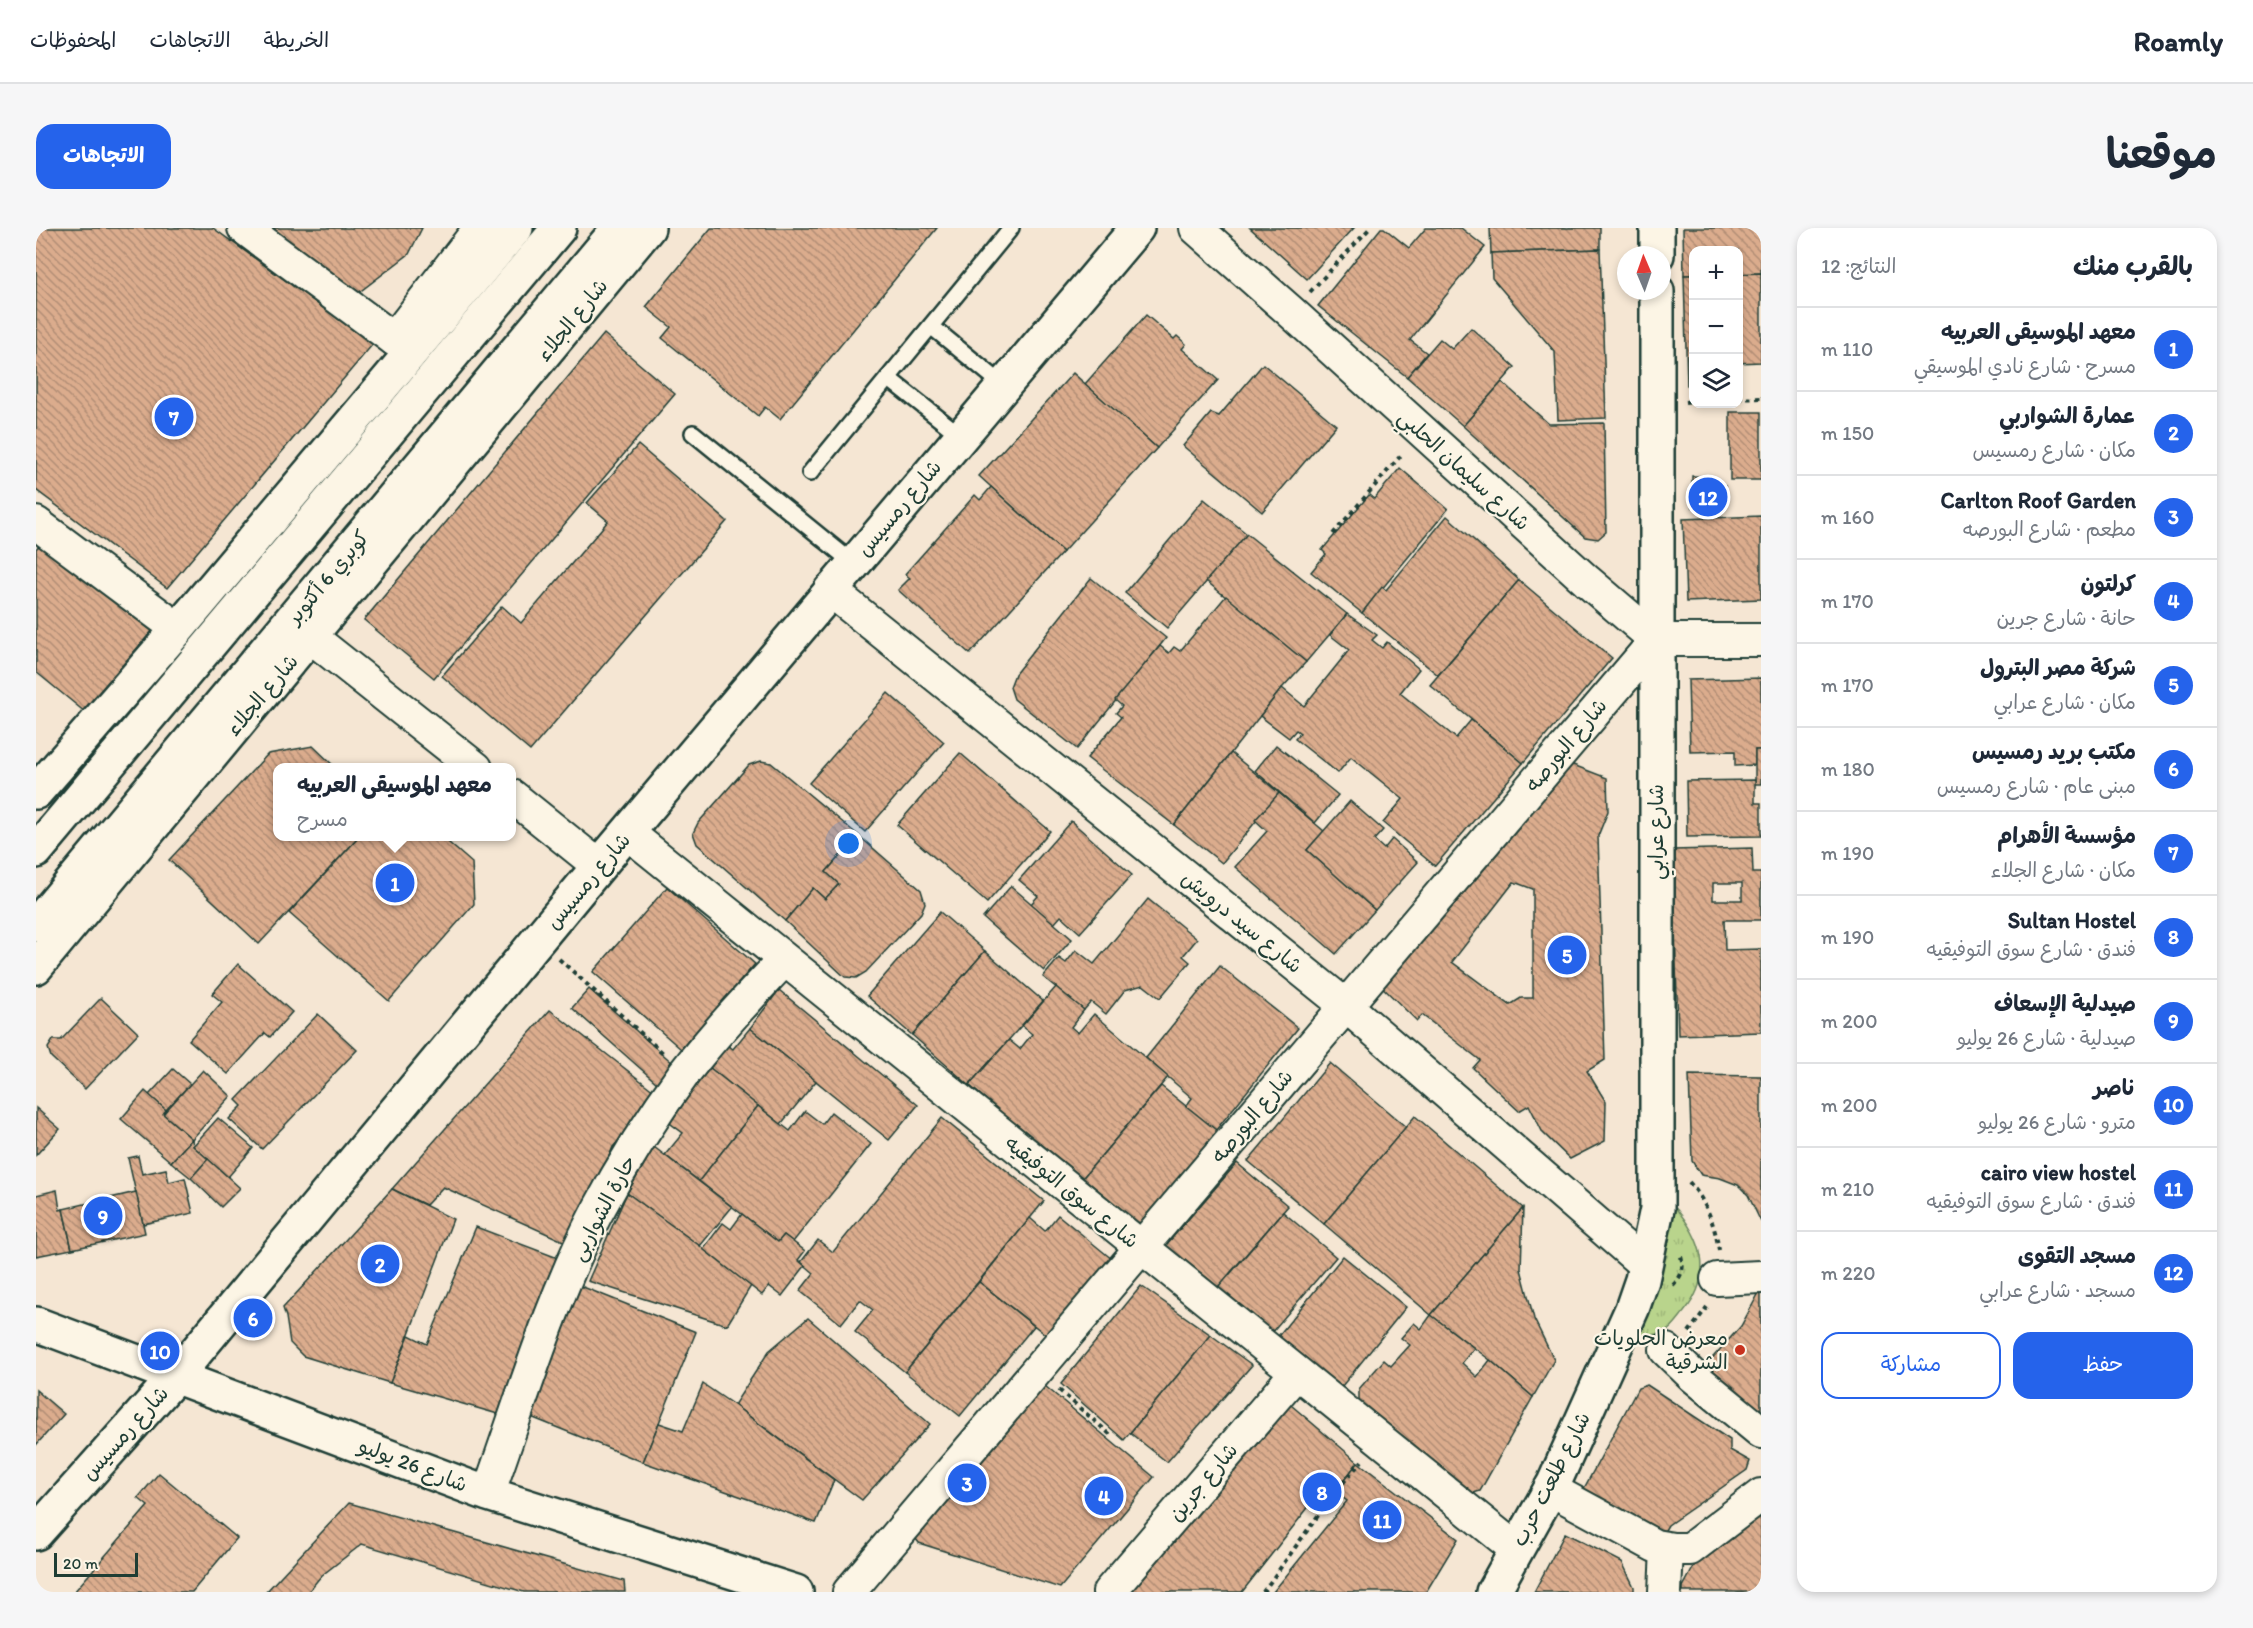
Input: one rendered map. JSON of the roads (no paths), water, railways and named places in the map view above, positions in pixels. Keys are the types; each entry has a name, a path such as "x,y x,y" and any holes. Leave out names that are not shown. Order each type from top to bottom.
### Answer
{"main road":[{"path":"36,792 178,629 402,345 516,228"},
{"path":"36,851 559,228"},
{"name":"كوبري 6 أكتوبر","path":"36,925 619,228"},
{"name":"شارع الجلاء","path":"36,967 648,228"},
{"name":"شارع رمسيس","path":"36,1533 176,1376 830,590 1137,228"},
{"path":"1657,228 1657,246"},
{"name":"شارع عرابي","path":"1606,1364 1632,1309 1645,1265 1657,1209 1657,300"},
{"name":"شارع 26 يوليو","path":"36,1324 488,1494 796,1592"},
{"name":"شارع طلعت حرب","path":"1493,1592 1550,1489 1606,1364"}],"street":[{"path":"244,228 402,345 480,228"},
{"name":"شارع سليمان الحلبي","path":"1196,228 1595,588 1656,640"},
{"path":"36,523 178,629"},
{"name":"شارع سيد درويش","path":"830,590 1345,1005 1645,1265"},
{"path":"311,637 470,763"},
{"path":"1656,640 1761,640"},
{"name":"شارع البورصه","path":"849,1592 1656,640"},
{"path":"516,799 599,866"},
{"name":"شارع سوق التوفيقيه","path":"628,833 1516,1549"},
{"name":"حارة الشواربى","path":"488,1494 560,1293 595,1216 637,1142 685,1072 733,1014 784,960"},
{"path":"1717,1280 1761,1276"},
{"path":"1666,1350 1761,1432"},
{"name":"شارع جرين","path":"1109,1592 1296,1372"},
{"path":"1550,1489 1655,1546 1667,1549 1690,1549 1761,1495"},
{"path":"1665,1592 1667,1549"}],"lane":[{"path":"810,473 1011,228"},
{"path":"931,326 1004,386"},
{"path":"888,378 961,436"},
{"path":"693,433 853,563"}],"place":[{"name":"مؤسسة الأهرام","path":"174,417"},
{"name":"مسجد التقوى","path":"1708,497"},
{"name":"معهد الموسيقى العربيه","path":"395,883"},
{"name":"شركة مصر البترول","path":"1567,955"},
{"name":"صيدلية الإسعاف","path":"103,1216"},
{"name":"عمارة الشواربي","path":"380,1264"},
{"name":"مكتب بريد رمسيس","path":"253,1318"},
{"name":"معرض الحلويات الشرقية","path":"1740,1350"},
{"name":"ناصر","path":"160,1351"},
{"name":"Carlton Roof Garden","path":"967,1483"},
{"name":"Sultan Hostel","path":"1322,1492"},
{"name":"كرلتون","path":"1104,1496"},
{"name":"cairo view hostel","path":"1382,1520"}]}
